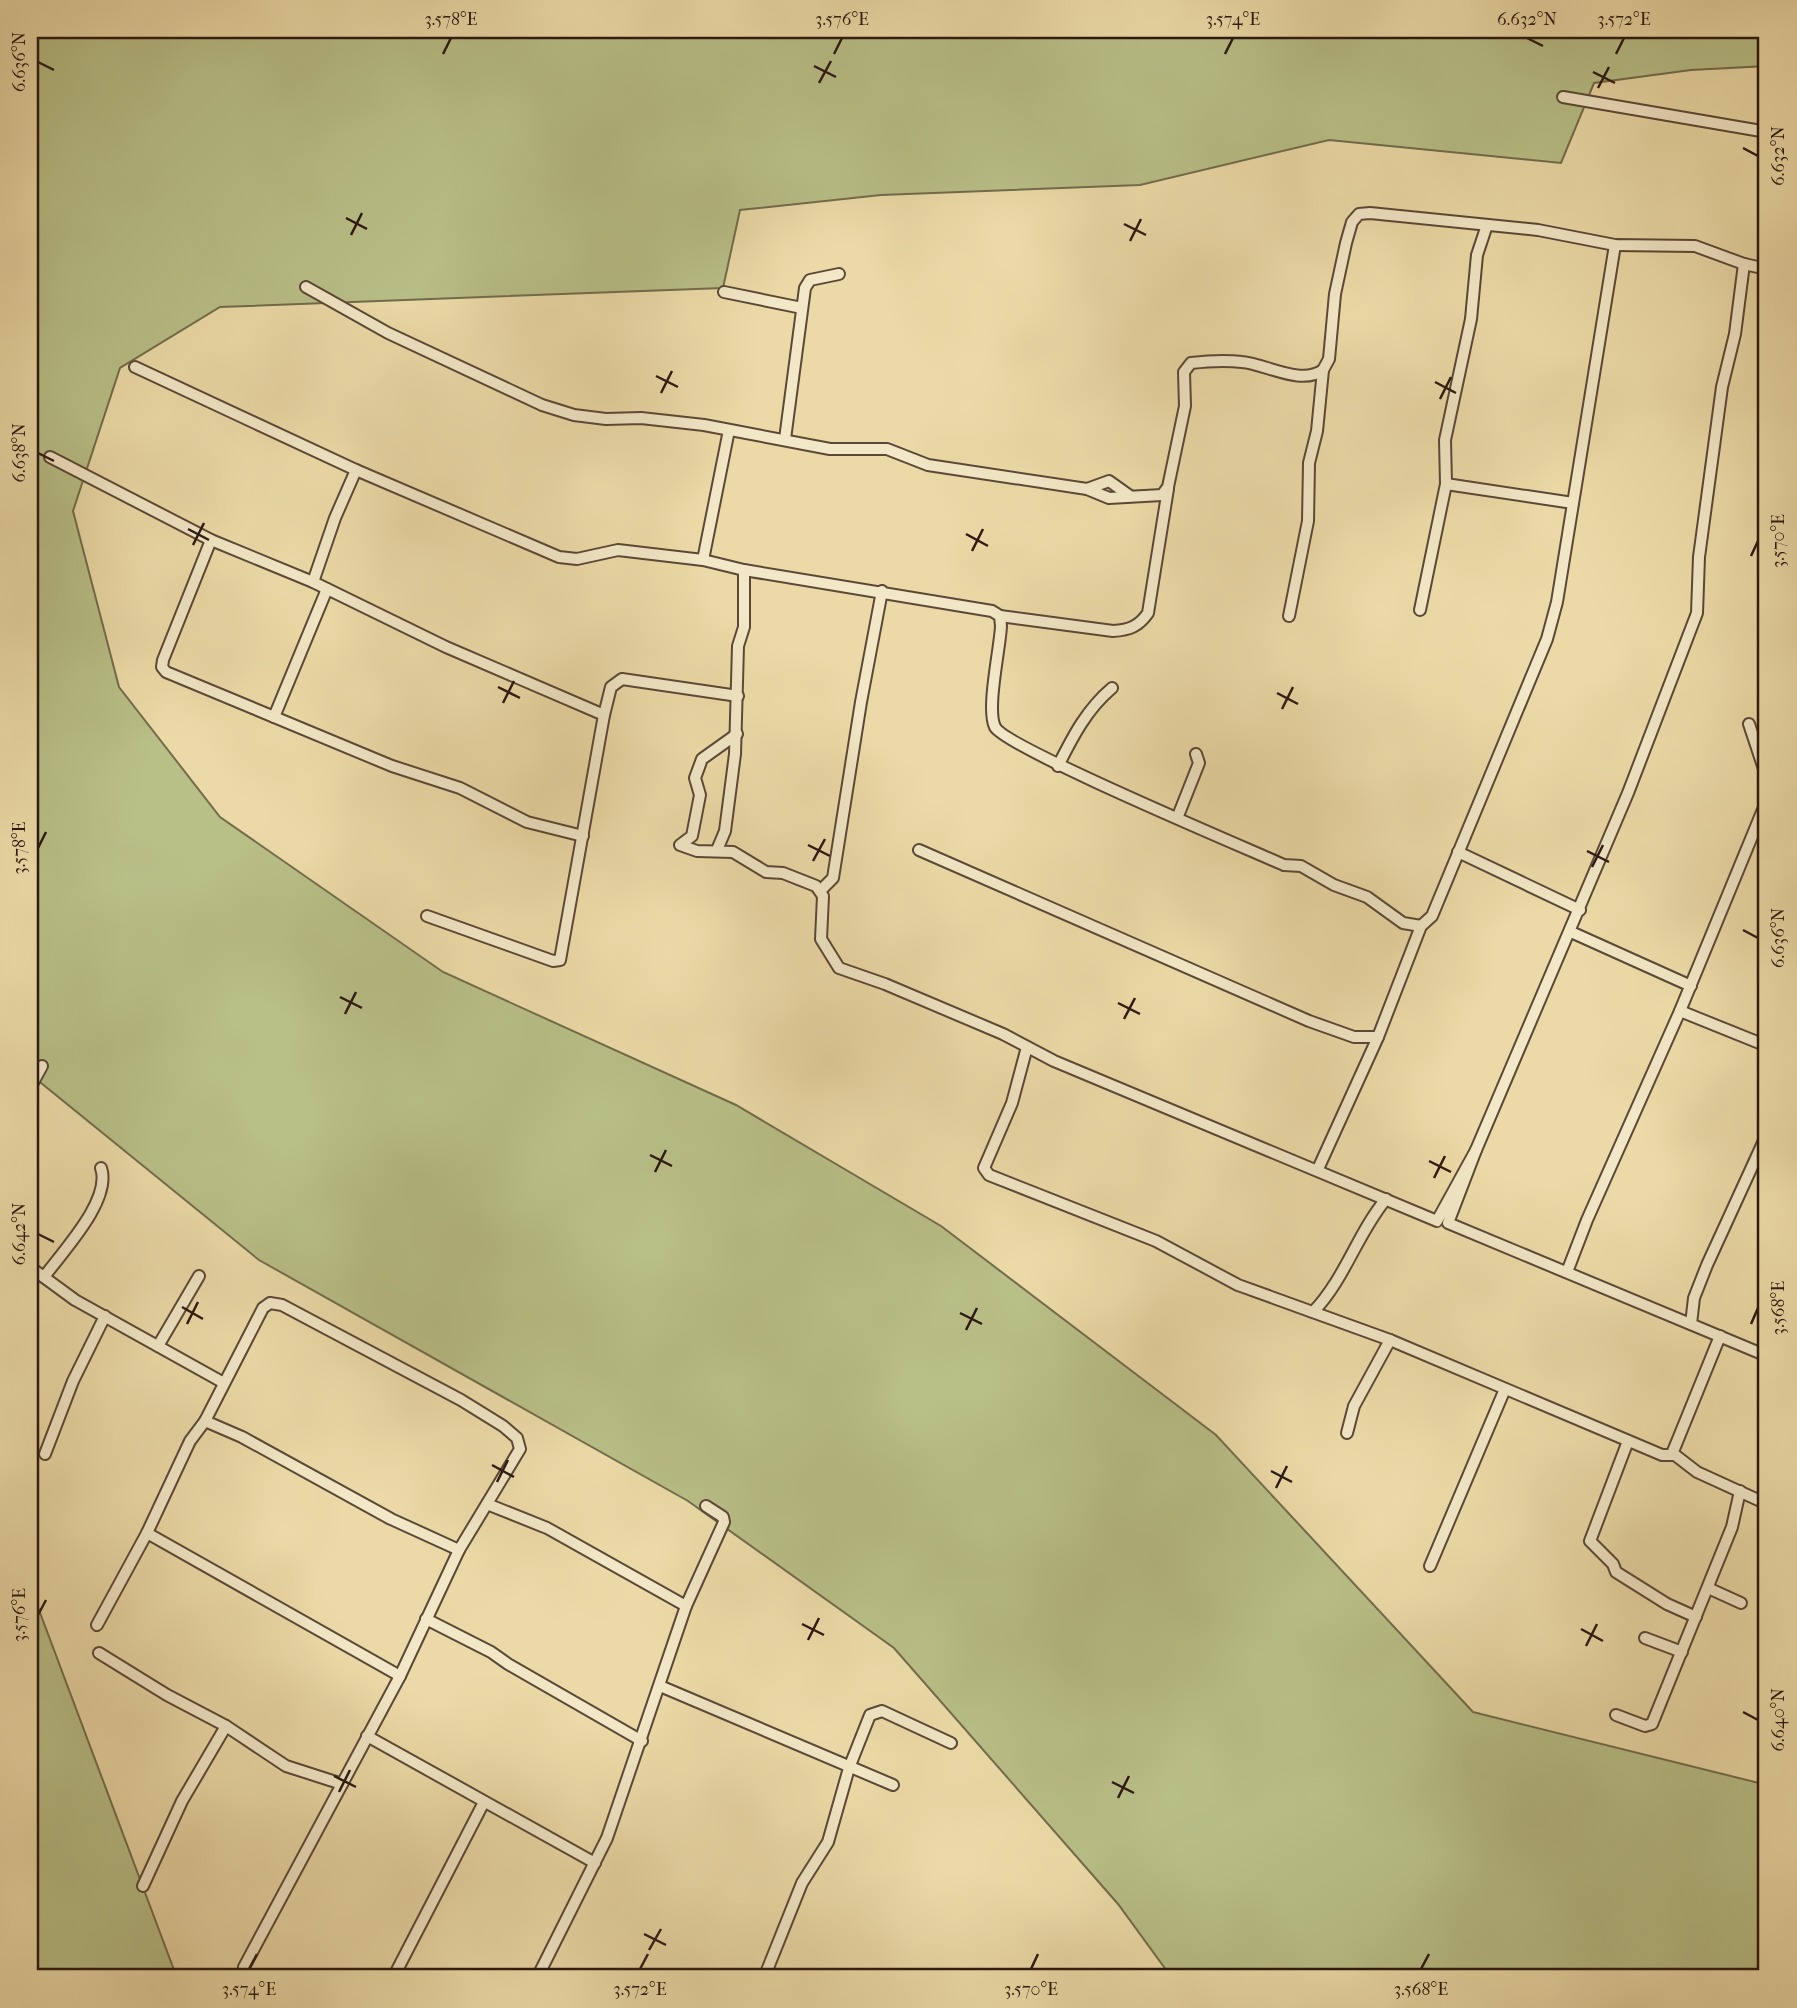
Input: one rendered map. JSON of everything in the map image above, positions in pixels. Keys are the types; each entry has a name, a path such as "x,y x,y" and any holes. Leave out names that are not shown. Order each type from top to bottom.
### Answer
{"street":[{"path":"1563,97 1767,132"},
{"path":"1289,616 1308,521 1309,463 1317,431 1323,370 1329,359 1335,294 1352,222 1359,214 1538,230 1615,245 1695,246 1744,264 1767,269"},
{"path":"1420,610 1446,484 1445,440 1471,319 1476,255 1487,225"},
{"path":"1318,1169 1378,1037 1421,926 1432,916 1547,639 1558,602 1615,245"},
{"path":"1744,264 1735,334 1721,387 1699,557 1696,613 1571,932 1476,1150 1448,1223 1767,1356"},
{"path":"785,439 805,288 810,280 839,274"},
{"path":"306,287 388,333 542,405 574,415 606,419 642,418 785,439 830,449 887,449 928,465 1087,489 1109,498 1162,495 1168,487"},
{"path":"724,292 802,308"},
{"path":"135,367 356,470 559,557 577,559 618,550 703,561 992,611 1000,616 1113,631 1128,630 1141,623 1148,612 1168,487 1185,406 1184,381 1187,365 1207,361 1245,362 1299,375 1312,375 1323,370"},
{"path":"703,561 729,430"},
{"path":"50,457 211,540 313,582 446,647 604,715"},
{"path":"313,582 335,517 356,470"},
{"path":"1446,484 1573,503"},
{"path":"211,540 162,667 166,671 392,766 460,788 527,822 583,835"},
{"path":"714,850 725,831 737,734 738,646 744,627 744,570"},
{"path":"274,717 327,589"},
{"path":"882,591 861,702 834,878 821,890 821,939 839,968 885,984 1302,1166 1318,1169 1437,1221 1476,1150"},
{"path":"1000,616 998,664 992,689 995,727 1004,737 1058,765 1284,865 1301,866 1334,886 1367,897 1403,923 1421,926"},
{"path":"427,916 553,961 560,960 611,687 622,679 738,696"},
{"path":"1058,765 1077,730 1098,700 1112,688"},
{"path":"1749,724 1767,778"},
{"path":"737,734 702,759 695,778 700,795 692,836 680,845 688,849 733,852 766,872 783,873 821,890"},
{"path":"1178,816 1199,763 1196,754"},
{"path":"1567,1272 1592,1208 1680,1011 1767,800"},
{"path":"725,831 733,852"},
{"path":"919,850 1309,1021 1354,1037 1378,1037"},
{"path":"1458,852 1580,909"},
{"path":"1571,932 1690,986"},
{"path":"1680,1011 1767,1046"},
{"path":"1027,1047 1012,1103 986,1157 984,1168 989,1175 1156,1241 1238,1285 1390,1340 1662,1455 1672,1454 1697,1472 1767,1504"},
{"path":"30,1088 42,1066"},
{"path":"1691,1324 1694,1298 1707,1265 1767,1135"},
{"path":"44,1278 93,1210 104,1178 100,1168"},
{"path":"1312,1312 1334,1288 1368,1224 1386,1199"},
{"path":"30,1267 105,1316 225,1383"},
{"path":"159,1346 199,1276"},
{"path":"97,1625 147,1533 190,1441 205,1421 263,1308 270,1303 282,1306 461,1400 517,1438 520,1449 458,1550 400,1676 244,1967"},
{"path":"45,1454 73,1381 105,1316"},
{"path":"1672,1454 1720,1336"},
{"path":"1347,1433 1354,1406 1390,1340"},
{"path":"1430,1566 1505,1389"},
{"path":"205,1421 242,1437 380,1513 458,1550"},
{"path":"1628,1441 1590,1541 1613,1564 1616,1572 1667,1604 1696,1617"},
{"path":"1616,1715 1645,1726 1652,1724 1738,1509 1740,1491"},
{"path":"487,1504 547,1528 686,1606"},
{"path":"537,1978 595,1863 624,1795 686,1606 724,1522 723,1517 706,1506"},
{"path":"147,1533 400,1676"},
{"path":"1708,1588 1741,1603"},
{"path":"426,1619 491,1652 642,1741"},
{"path":"1645,1637 1682,1652"},
{"path":"99,1653 167,1695 226,1726 286,1766 342,1784"},
{"path":"660,1686 892,1785"},
{"path":"764,1978 802,1883 828,1842 849,1768 870,1715 876,1711 951,1743"},
{"path":"143,1886 179,1808 226,1726"},
{"path":"367,1736 595,1863"},
{"path":"393,1978 484,1802"}],"green space":[{"path":"30,30 1767,30 1767,66 1691,70 1594,83 1561,163 1329,140 1140,185 881,195 740,210 723,288 220,307 120,368 73,511 119,687 220,817 443,972 736,1105 941,1226 1216,1435 1473,1712 1767,1785 1767,1978 1172,1978 1118,1904 894,1648 688,1501 259,1260 30,1074"},
{"path":"30,1586 177,1978 30,1978"}]}
